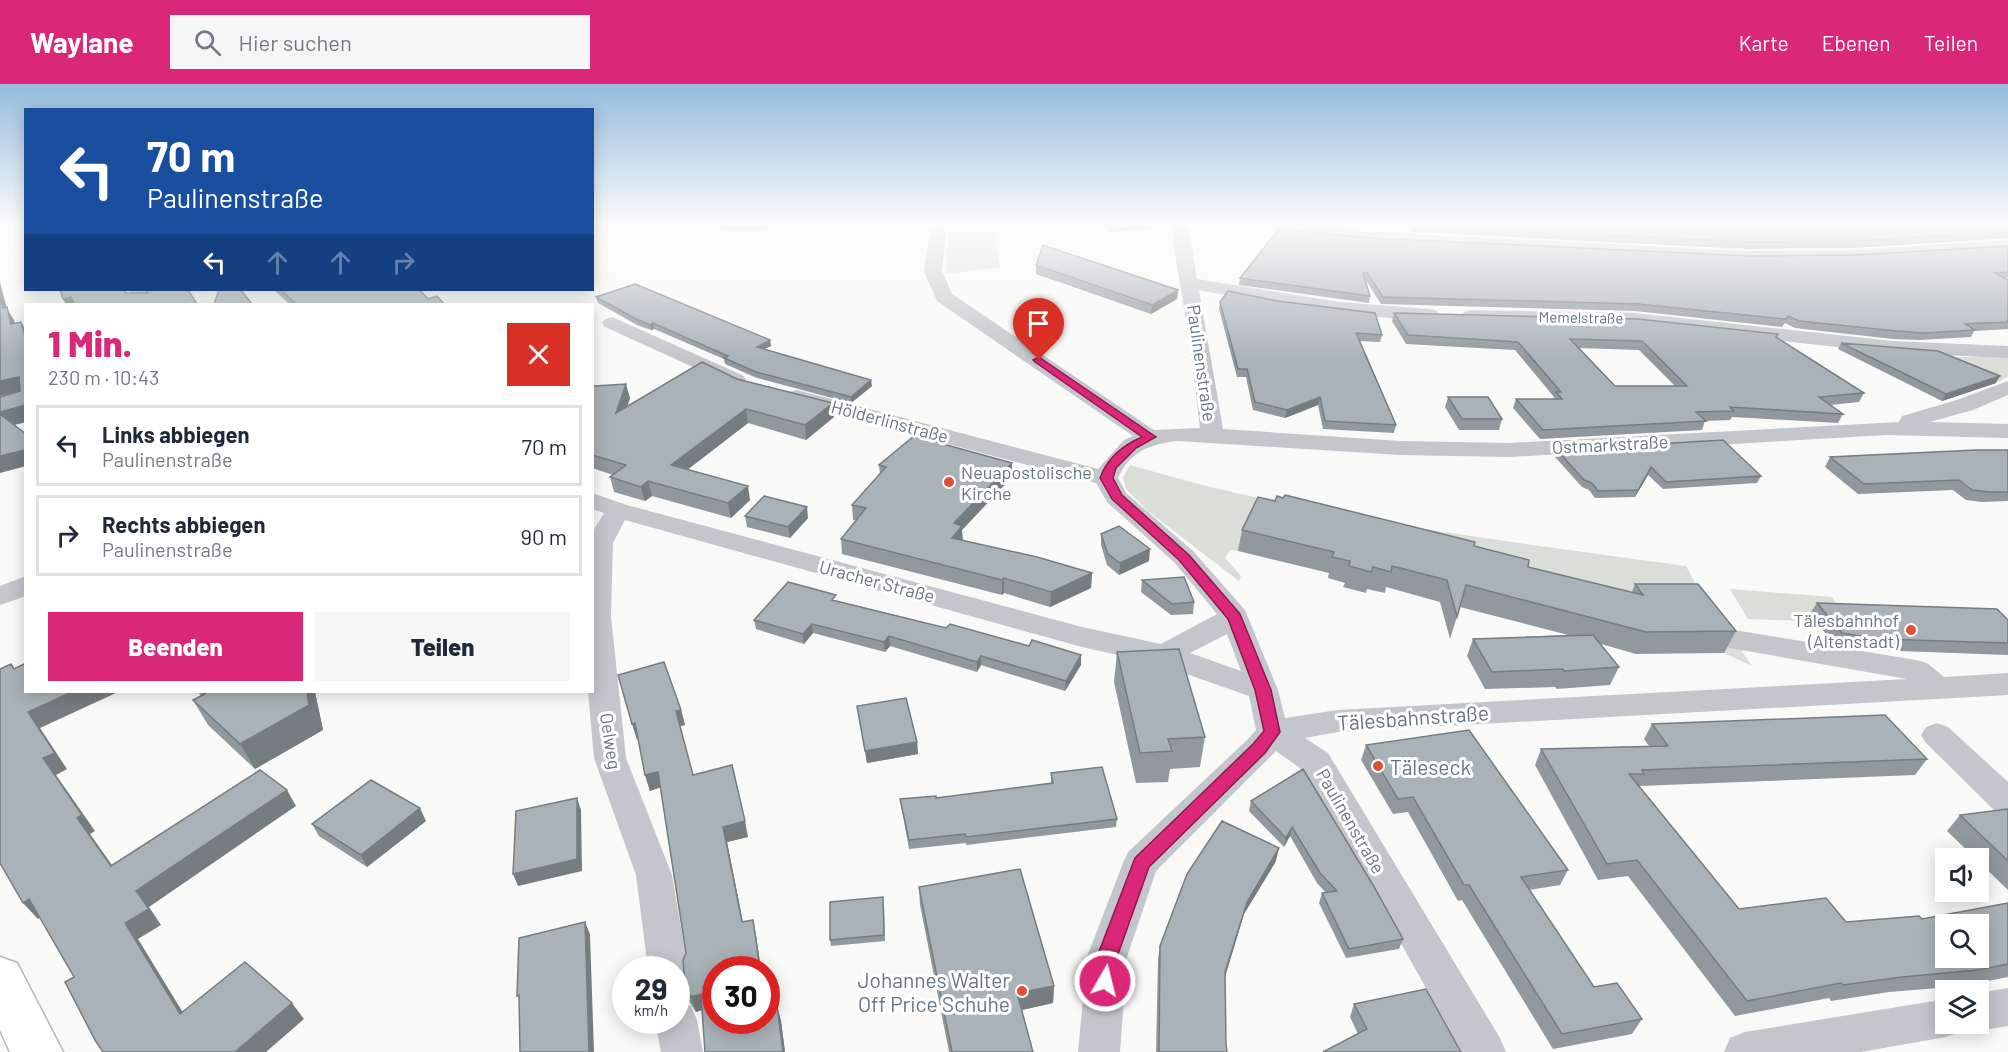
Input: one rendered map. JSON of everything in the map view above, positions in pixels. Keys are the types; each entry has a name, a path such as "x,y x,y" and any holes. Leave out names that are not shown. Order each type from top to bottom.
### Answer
{"main road":[{"path":"0,979 37,1052"}],"street":[{"path":"933,268 944,297 1150,437"},
{"name":"Paulinenstraße","path":"1107,478 1110,467 1132,445 1150,437 1212,434 1187,268"},
{"name":"Memelstraße","path":"1190,283 1276,300 1405,314 1635,319 1893,347 2008,352"},
{"name":"Hölderlinstraße","path":"612,323 748,385 1107,478"},
{"path":"1887,429 1965,405 2008,387"},
{"name":"Ostmarkstraße","path":"1212,434 1400,448 1509,450 1887,429 2008,430"},
{"path":"1099,1052 1107,957 1142,863 1259,749 1272,732 1263,690 1235,617 1184,557 1116,497 1107,478"},
{"name":"Uracher Straße","path":"605,505 1082,637 1164,655 1263,690"},
{"name":"Oelweg","path":"605,505 600,543 598,605 610,758 654,875 667,956"},
{"path":"0,596 24,586"},
{"path":"1164,655 1235,617"},
{"path":"1734,640 1916,670 1935,686"},
{"name":"Uracher Straße","path":"1164,655 1217,656 1252,661"},
{"name":"Tälesbahnstraße","path":"1272,732 1338,721 1935,686 2008,684"},
{"name":"Paulinenstraße","path":"1272,732 1316,762 1485,1052"},
{"path":"1937,735 2008,803"},
{"path":"1989,1010 2008,1007"},
{"path":"1745,1052 1842,1044 1935,1021"},
{"path":"679,1034 682,1052"}],"shaded area":[{"path":"946,268 991,268 946,274"},
{"path":"1954,357 2008,357 2008,377 1999,382"},
{"path":"1130,465 1198,484 1336,514 1476,537 1686,566 1697,586 1752,666 1724,653 1687,605 1255,518 1238,551 1230,550 1225,558 1241,576 1239,581 1148,511 1126,489 1123,477"},
{"path":"1730,589 1832,597 1846,615 1799,612 1803,621 1748,619"}],"building":[{"path":"1045,268 1113,268 1178,290 1152,305"},
{"path":"1248,268 2008,268 2008,272 1995,273 2008,280 2008,322 1965,324 1975,330 1925,333 1799,321 1788,316 1786,319 1638,304 1383,297 1367,272 1363,273 1370,296 1240,278"},
{"path":"635,284 770,340 757,347 871,380 851,397 756,372 724,358 728,356 653,323 650,325 636,319 596,297"},
{"path":"60,291 148,293 147,291 189,291 196,303 74,303 71,297 63,299"},
{"path":"219,291 242,291 251,303 214,303"},
{"path":"282,291 421,291 428,299 437,296 443,303 295,303"},
{"path":"1228,291 1277,301 1375,313 1382,335 1356,333 1396,425 1325,421 1320,397 1287,410 1255,402 1247,369 1238,369 1220,302"},
{"path":"0,296 3,308 7,307 11,324 21,322 24,332 24,406 0,412 0,397 20,391 19,377 0,381"},
{"path":"1394,313 1638,319 1778,334 1776,337 1864,393 1819,397 1843,414 1730,407 1734,411 1696,412 1706,421 1543,430 1516,399 1562,399 1556,392 1561,392 1518,342 1408,335","holes":["1570,339 1642,341 1687,386 1615,386"]},
{"path":"1841,343 1938,351 2000,376 1946,394"},
{"path":"702,362 737,379 833,403 805,425 746,409 671,465 748,486 728,503 648,481 641,487 610,477 626,465 594,456 594,386 626,384 616,413"},
{"path":"1448,397 1488,397 1502,419 1462,419"},
{"path":"0,414 24,432 24,450 0,456"},
{"path":"914,436 1012,463 954,523 962,526 952,538 1037,557 1092,573 1051,592 1004,578 1002,580 841,539 866,508 852,505 886,467 879,465"},
{"path":"1723,440 1761,476 1666,482 1651,467 1638,490 1598,491 1592,483 1584,480 1557,450"},
{"path":"2008,450 2008,492 1972,490 1959,480 1864,484 1830,457"},
{"path":"1285,495 1475,542 1474,546 1529,560 1528,567 1643,595 1635,584 1698,584 1736,631 1646,632 1466,585 1457,617 1447,580 1392,566 1391,572 1373,567 1371,572 1349,566 1350,561 1332,557 1334,552 1242,530 1258,497 1275,501 1277,496 1283,498"},
{"path":"764,496 807,507 788,527 745,516"},
{"path":"1119,526 1150,549 1120,563 1108,554 1101,534"},
{"path":"1184,577 1194,602 1172,604 1142,580"},
{"path":"788,582 836,595 832,600 946,628 950,624 1029,646 1032,640 1081,655 1066,681 981,656 977,662 889,636 884,642 812,624 803,634 754,620"},
{"path":"1817,603 1997,609 2008,620 2008,643 1879,639 1842,633"},
{"path":"1593,635 1619,667 1564,671 1563,669 1492,672 1473,639"},
{"path":"1179,649 1205,737 1168,739 1172,751 1140,753 1117,652"},
{"path":"664,662 681,710 676,711 693,775 732,765 745,821 723,827 742,922 753,920 758,956 702,956 702,1008 701,994 690,996 690,956 685,956 658,772 645,775 635,723 632,724 618,675"},
{"path":"11,664 14,669 24,664 24,693 70,693 28,712 55,753 43,758 82,815 77,818 111,866 260,770 287,790 136,891 149,909 125,923 180,1014 245,962 292,1003 235,1052 103,1052 95,1040 65,982 74,977 29,899 23,903 0,863 0,669"},
{"path":"204,693 307,693 309,705 240,744 193,700 205,694"},
{"path":"906,698 917,742 865,751 857,706"},
{"path":"1885,715 1927,759 1642,770 1644,774 1629,774 1739,909 1826,898 1846,922 1935,917 1935,968 1988,968 1843,985 1841,983 1747,1001 1637,860 1607,864 1541,749 1668,746 1652,724"},
{"path":"1469,730 1568,870 1521,877 1594,987 1617,983 1642,1019 1562,1034 1469,885 1464,885 1413,797 1398,799 1366,745"},
{"path":"1102,767 1117,819 966,837 965,834 909,840 900,799 936,796 936,798 1053,783 1051,773"},
{"path":"1303,769 1403,939 1349,949 1322,893 1337,891 1320,873 1292,827 1286,838 1251,801"},
{"path":"371,780 420,808 361,855 312,824"},
{"path":"577,798 577,859 513,874 516,811"},
{"path":"2008,809 2008,861 1960,815"},
{"path":"1222,821 1279,848 1247,902 1225,972 1227,1052 1159,1052 1160,946 1187,874"},
{"path":"1020,869 1054,986 1017,993 1033,1052 952,1052 919,887"},
{"path":"883,897 884,935 830,940 830,902"},
{"path":"2008,903 2008,964 1989,968 1989,914 1949,914"},
{"path":"585,922 589,1052 520,1052 519,995 517,996 519,938"},
{"path":"1426,989 1461,1052 1323,1052 1367,1029 1354,1004"},
{"path":"780,1029 783,1052 705,1052 704,1034 780,1034"}],"place":[{"name":"Neuapostolische Kirche","path":"949,482"},
{"name":"Tälesbahnhof (Altenstadt)","path":"1911,630"},
{"name":"Täleseck","path":"1378,766"},
{"name":"Johannes Walter Off Price Schuhe","path":"1022,991"}],"route":[{"path":"1039,360 1150,437 1132,445 1110,467 1107,478 1116,497 1184,557 1235,617 1263,690 1272,732 1259,749 1142,863 1107,957 1105,981"}]}
